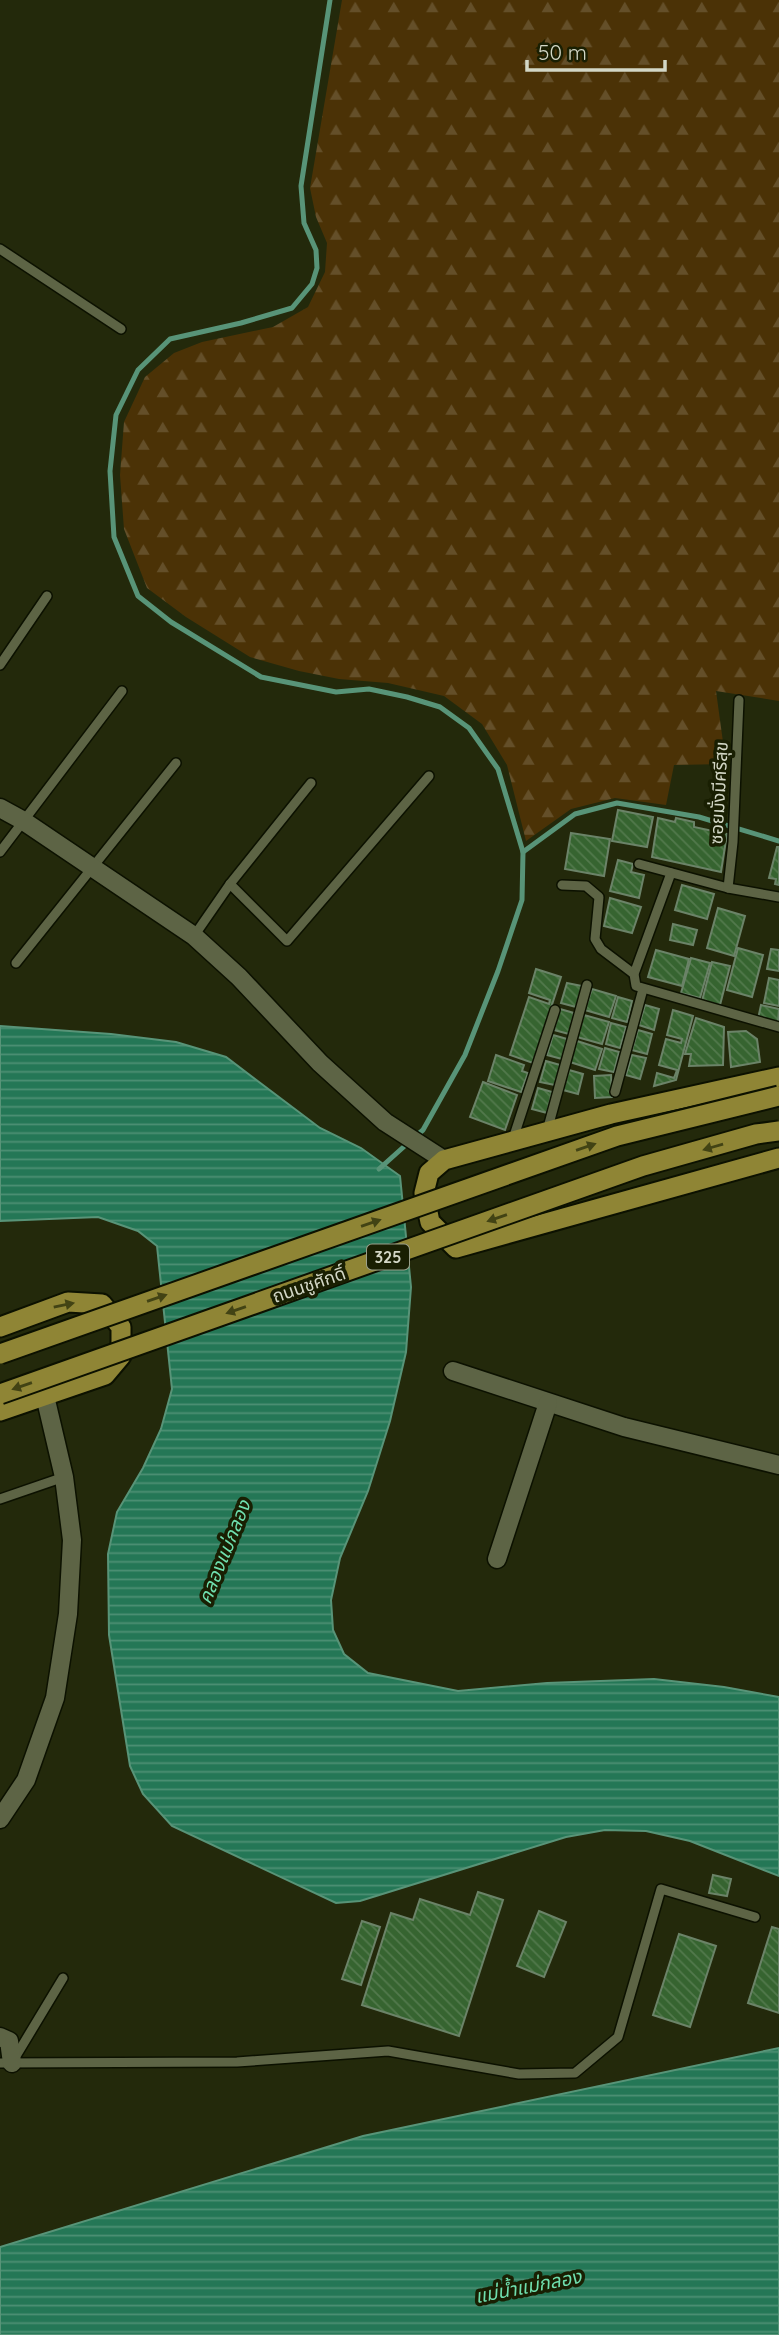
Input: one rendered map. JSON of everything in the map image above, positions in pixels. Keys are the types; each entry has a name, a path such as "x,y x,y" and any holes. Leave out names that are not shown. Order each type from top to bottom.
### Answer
{"main road":[{"path":"779,1077 611,1114 444,1160 429,1173 424,1194 430,1222 456,1248 779,1157"},
{"name":"325","path":"0,1353 617,1136 779,1096"},
{"name":"ถนนชูศักดิ์","path":"0,1394 643,1166 756,1134 779,1131"},
{"path":"0,1327 68,1302 102,1304 121,1327 121,1356 105,1376 0,1411"}],"street":[{"path":"0,808 194,936 240,977 320,1063 385,1122 444,1160"},
{"path":"453,1371 624,1427 779,1465"},
{"path":"0,1819 26,1780 55,1698 68,1614 72,1540 64,1477 45,1396"},
{"path":"497,1559 548,1403"},
{"path":"0,2036 9,2041 6,2063"}],"lane":[{"path":"0,249 121,329"},
{"path":"0,665 47,596"},
{"path":"0,852 122,691"},
{"name":"ซอยมั่งมีศรีสุข","path":"728,888 733,842 739,700"},
{"path":"16,963 176,762"},
{"path":"230,884 287,941 429,776"},
{"path":"194,936 230,884 311,783"},
{"path":"639,864 728,888 779,897"},
{"path":"671,873 634,974 636,986 779,1027"},
{"path":"562,885 586,886 599,897 595,939 600,948 634,974"},
{"path":"547,1133 587,985"},
{"path":"615,1091 643,989"},
{"path":"513,1141 555,1010"},
{"path":"0,1499 64,1477"},
{"path":"6,2063 237,2062 388,2051 519,2074 575,2073 618,2038 661,1889 755,1917"},
{"path":"6,2063 63,1978"}],"green space":[{"path":"342,0 779,0 779,701 716,691 726,764 674,765 666,805 615,798 571,809 526,841 507,765 482,724 444,696 388,683 339,679 299,671 250,657 186,617 147,588 124,529 120,475 124,422 145,377 174,353 202,342 273,327 308,307 325,272 327,243 316,217 310,188"}],"water":[{"name":"คลองแม่กลอง","path":"0,1026 176,1042 226,1057 320,1128 361,1148 400,1176 411,1287 406,1352 390,1421 368,1491 340,1558 331,1600 333,1630 344,1654 368,1673 458,1691 547,1683 654,1679 779,1697 779,1876 690,1841 646,1831 605,1830 566,1837 360,1901 336,1903 172,1826 143,1794 130,1766 109,1635 108,1554 117,1512 143,1468 161,1429 172,1389 157,1246 138,1231 98,1217 0,1221"},
{"name":"แม่น้ำแม่กลอง","path":"779,2048 779,2335 0,2335 0,2247 363,2136"}],"building":[{"path":"618,810 653,817 647,847 612,841"},
{"path":"658,818 694,822 694,827 727,834 721,872 652,857"},
{"path":"571,833 610,839 604,876 565,869"},
{"path":"777,847 779,885 775,884 776,879 769,878"},
{"path":"618,860 633,864 631,872 644,875 639,898 610,891"},
{"path":"682,885 714,894 707,919 675,910"},
{"path":"610,898 641,907 632,933 604,926"},
{"path":"718,908 745,916 734,956 707,948"},
{"path":"673,924 697,930 693,945 670,940"},
{"path":"738,948 763,955 752,997 727,990"},
{"path":"771,949 779,950 779,971 767,969"},
{"path":"656,950 689,959 682,986 648,977"},
{"path":"691,958 710,963 700,998 681,993"},
{"path":"712,962 730,966 720,1005 702,1001"},
{"path":"536,969 561,977 533,1063 510,1055 529,997 549,1004 550,1000 529,993"},
{"path":"769,978 779,980 779,1006 764,1003"},
{"path":"567,983 582,986 576,1007 561,1003"},
{"path":"592,989 616,996 609,1017 585,1010"},
{"path":"618,997 632,1001 627,1022 612,1018"},
{"path":"645,1005 659,1009 654,1030 639,1025"},
{"path":"761,1005 779,1009 778,1023 758,1019"},
{"path":"560,1009 574,1013 569,1034 554,1030"},
{"path":"673,1010 693,1016 676,1080 654,1086 657,1073 674,1078 677,1070 659,1065 666,1039 681,1043 682,1039 667,1035"},
{"path":"584,1015 609,1022 602,1044 577,1037"},
{"path":"696,1018 724,1027 723,1065 689,1066 691,1054 685,1054"},
{"path":"611,1023 626,1027 620,1048 606,1044"},
{"path":"638,1030 652,1034 647,1054 632,1050"},
{"path":"746,1031 757,1039 760,1062 731,1067 728,1032"},
{"path":"553,1035 567,1039 562,1059 547,1055"},
{"path":"577,1041 602,1049 595,1070 570,1062"},
{"path":"605,1048 619,1052 614,1072 599,1069"},
{"path":"496,1055 524,1065 522,1071 528,1073 521,1092 488,1081"},
{"path":"632,1055 646,1058 640,1079 626,1075"},
{"path":"546,1061 560,1065 555,1085 540,1082"},
{"path":"569,1070 583,1074 578,1094 563,1090"},
{"path":"611,1075 612,1097 595,1098 594,1076"},
{"path":"483,1082 517,1095 505,1130 470,1117"},
{"path":"538,1088 552,1092 547,1113 532,1109"},
{"path":"713,1875 731,1879 727,1896 709,1893"},
{"path":"478,1892 503,1900 459,2036 362,2005 391,1913 413,1920 420,1899 470,1915"},
{"path":"539,1911 566,1922 544,1977 517,1966"},
{"path":"362,1921 380,1927 361,1985 342,1979"},
{"path":"772,1927 779,1929 779,2013 748,2003"},
{"path":"679,1934 716,1946 690,2027 653,2015"}],"waterway":[{"path":"330,0 301,186 304,223 316,250 317,268 312,284 292,308 170,339 138,370 116,415 110,471 114,537 138,596 171,622 261,677 336,692 369,689 440,707 469,728 498,769 523,852 522,900 465,1055 423,1130 416,1136"},
{"path":"523,852 575,814 617,803 699,817 779,841"},
{"path":"379,1169 408,1143"}]}
